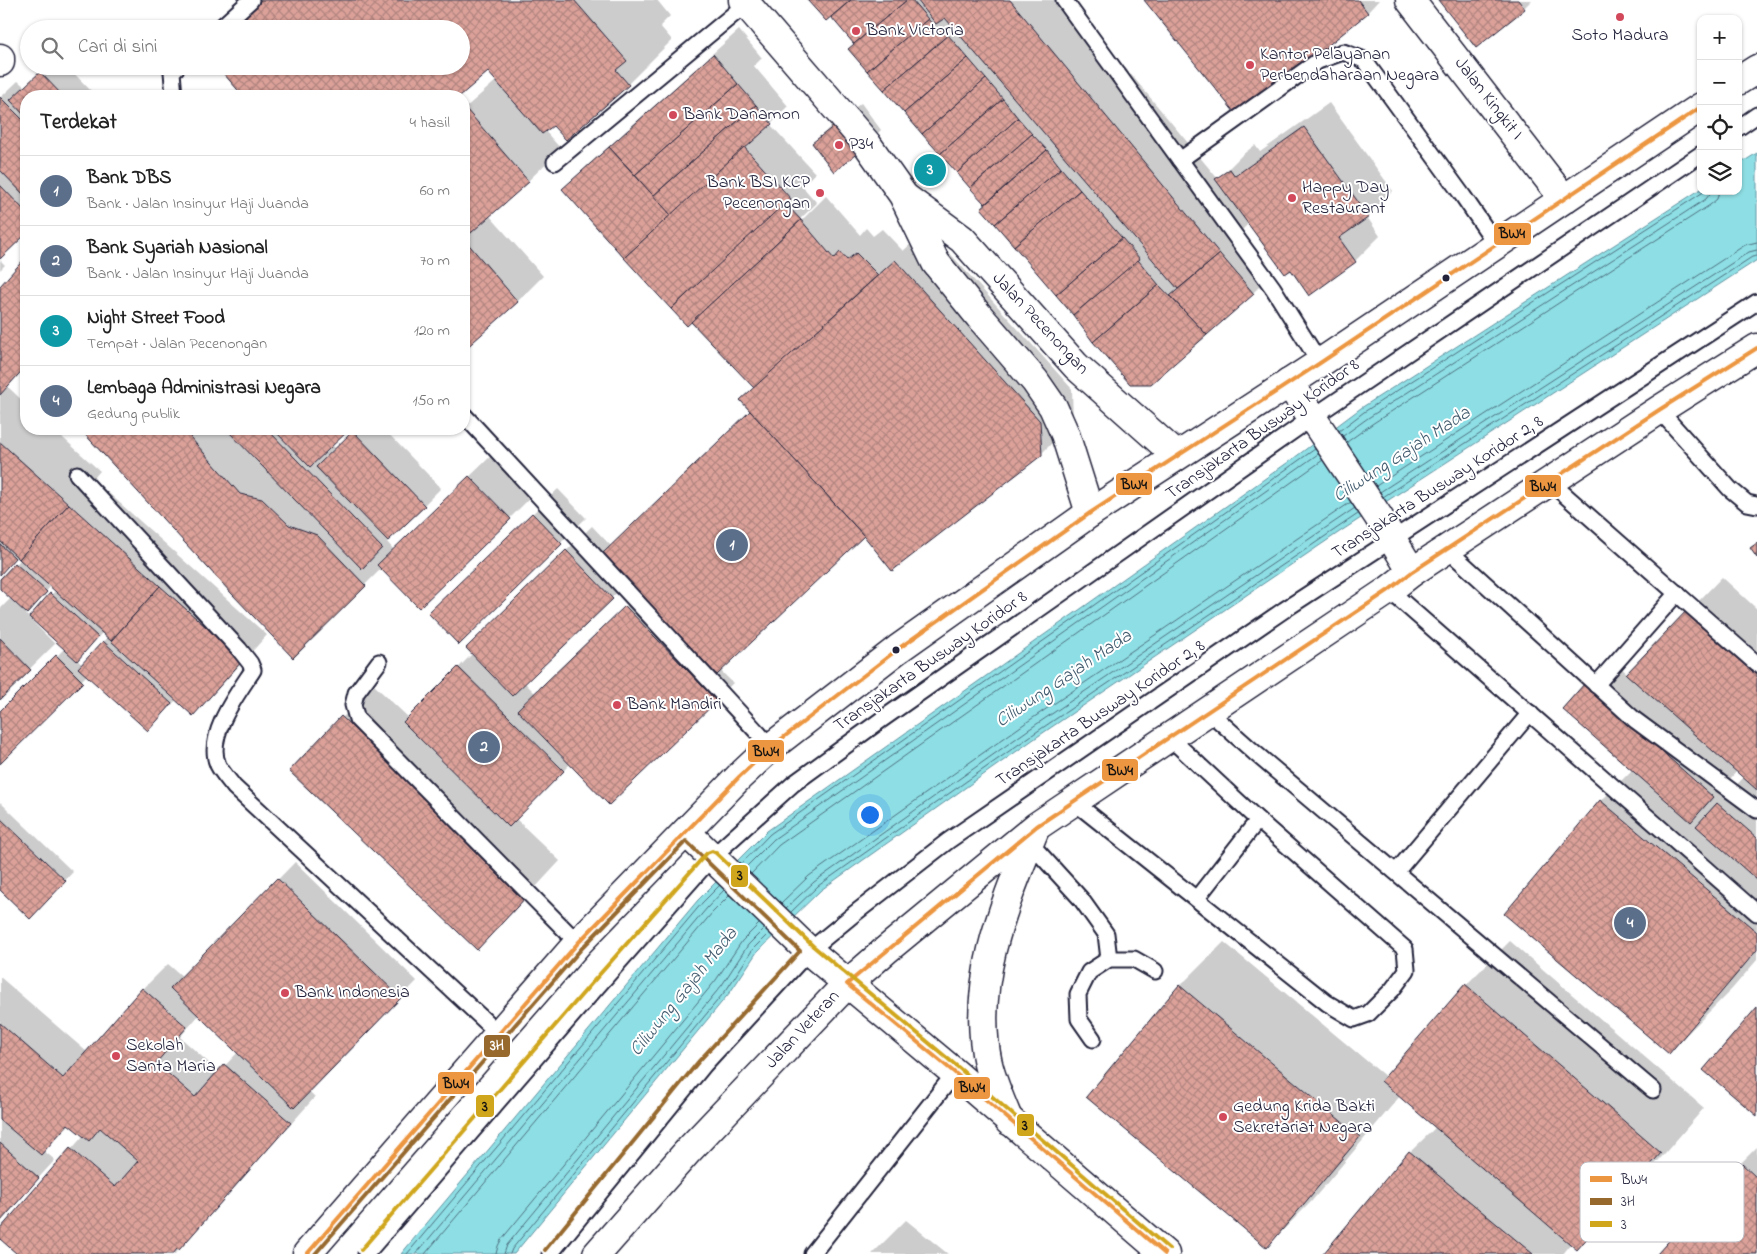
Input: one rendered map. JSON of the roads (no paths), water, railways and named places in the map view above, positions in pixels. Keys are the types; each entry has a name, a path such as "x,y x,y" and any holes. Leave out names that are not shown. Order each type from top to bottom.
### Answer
{"main road":[{"name":"Jalan Kingkit I","path":"1410,0 1564,199"},
{"name":"Jalan Pecenongan","path":"745,2 867,144 903,195 936,263 1035,381 1053,407 1065,434 1090,513"},
{"path":"1742,78 1757,68"},
{"path":"307,1254 578,943 771,747 898,650 1090,513 1176,455 1320,363 1697,110"},
{"name":"Jalan Pecenongan","path":"903,195 962,239 1076,366 1176,455"},
{"name":"Jalan Veteran","path":"597,1254 688,1151 847,984 1073,801 1389,590 1412,572 1757,348"},
{"path":"1289,383 1378,516 1412,572"},
{"path":"686,832 804,946 847,984 955,1073 1165,1254"},
{"path":"1009,1121 996,1090 988,1063 982,1009 984,986 998,926 1033,834"}],"lane":[{"path":"229,20 251,0"},
{"path":"1064,0 1273,288 1320,363"},
{"path":"555,162 745,2"},
{"path":"1180,160 1318,61 1343,52 1364,60 1496,244"},
{"path":"172,75 174,90"},
{"path":"1742,125 1757,115"},
{"name":"Transjakarta Busway Koridor 8","path":"366,1254 596,988 775,799 889,714 1316,423 1697,157"},
{"name":"Transjakarta Busway Koridor 2, 8","path":"550,1254 804,946 854,914 948,841 1284,610 1757,302"},
{"path":"1659,410 1730,488 1747,503 1757,505"},
{"path":"470,421 771,747"},
{"path":"77,474 233,642 254,670 228,708 215,741 218,764 234,787 499,1034"},
{"path":"1550,482 1757,664"},
{"path":"1448,550 1634,720 1757,810"},
{"path":"1389,590 1757,913"},
{"path":"1596,685 1677,593"},
{"path":"379,662 356,692 353,704 357,718 578,943"},
{"path":"1208,711 1652,1090"},
{"path":"1396,872 1530,713"},
{"path":"1073,801 1327,1003 1354,1019 1368,1014 1392,990 1407,970 1406,949 1258,820 1169,737"},
{"path":"1197,898 1258,820"},
{"path":"1033,834 1106,934 1109,959"},
{"path":"1093,1039 1079,1019 1078,994 1089,972 1109,959 1134,959 1155,971"},
{"path":"812,1254 955,1073"}],"water":[{"name":"Ciliwung Gajah Mada","path":"1757,153 1757,260 1341,531 1034,739 821,890 757,952 731,991 514,1254 401,1254 698,900 767,831 1294,458 1361,408 1697,192 1697,195 1742,195 1742,162"}],"place":[{"name":"Soto Madura","path":"1620,17"},
{"name":"Bank Victoria","path":"856,31"},
{"name":"Kantor Pelayanan Perbendaharaan Negara","path":"1250,65"},
{"name":"Bank Danamon","path":"673,115"},
{"name":"P34","path":"839,145"},
{"name":"Night Street Food","path":"930,170"},
{"name":"Bank BSI KCP Pecenongan","path":"820,193"},
{"name":"Happy Day Restaurant","path":"1292,198"},
{"name":"Bank DBS","path":"732,545"},
{"name":"Bank Mandiri","path":"617,705"},
{"name":"Bank Syariah Nasional","path":"484,747"},
{"name":"Lembaga Administrasi Negara","path":"1630,923"},
{"name":"Bank Indonesia","path":"285,993"},
{"name":"Sekolah Santa Maria","path":"116,1056"},
{"name":"Gedung Krida Bakti Sekretariat Negara","path":"1223,1117"}]}
